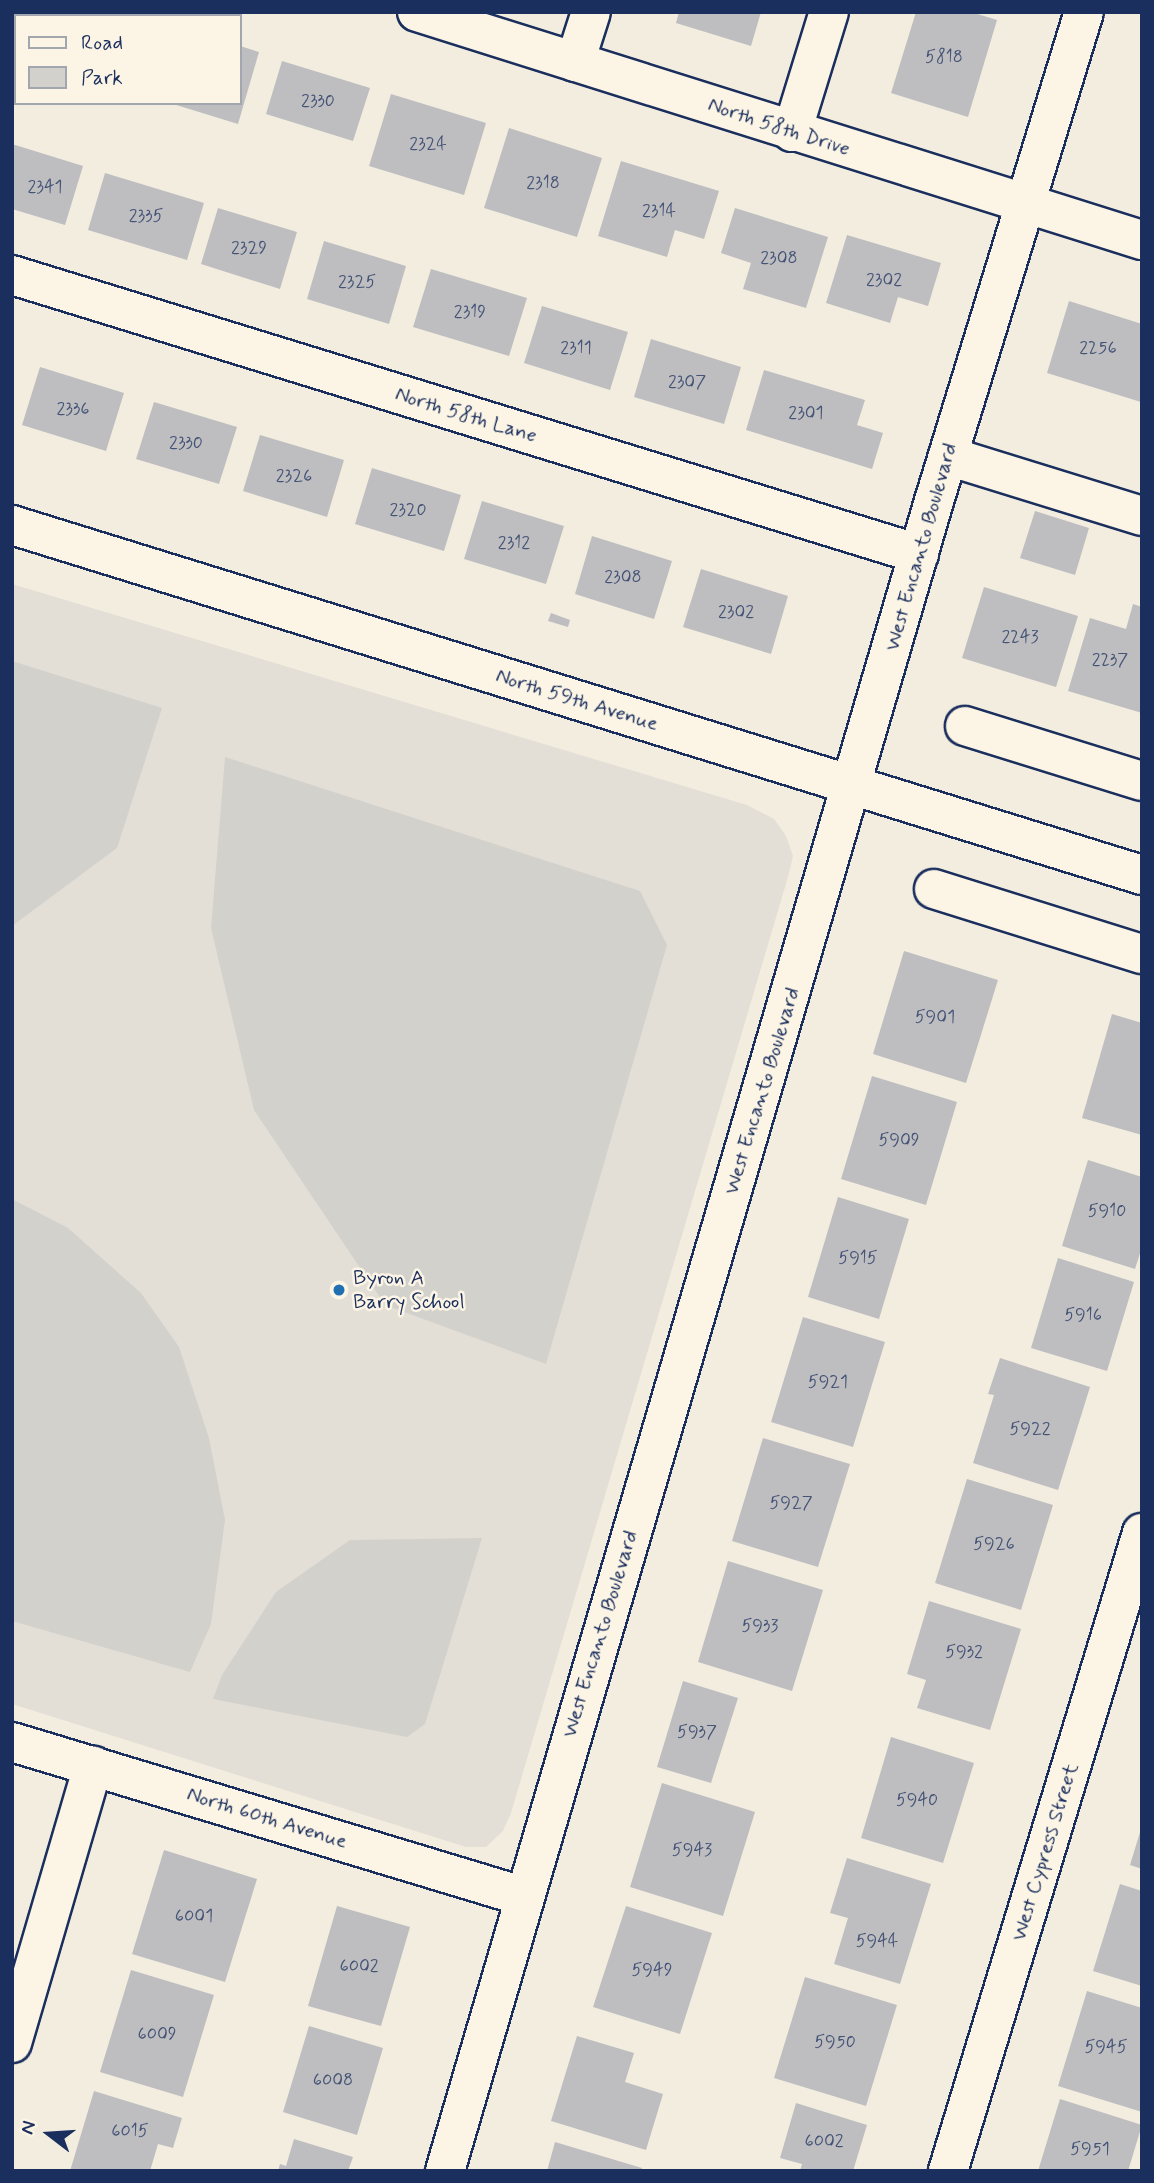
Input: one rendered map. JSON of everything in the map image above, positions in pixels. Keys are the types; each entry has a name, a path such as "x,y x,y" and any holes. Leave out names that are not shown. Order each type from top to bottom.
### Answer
{"street":[{"name":"North 58th Drive","path":"418,12 792,132 1142,240"},
{"path":"575,62 591,12"},
{"path":"792,132 829,12"},
{"name":"West Encanto Boulevard","path":"445,2171 522,1896 948,456 1084,12"},
{"name":"North 58th Lane","path":"12,275 919,554"},
{"path":"948,456 1142,516"},
{"name":"North 59th Avenue","path":"12,525 1142,875"},
{"path":"965,726 1142,781"},
{"path":"934,889 1142,954"},
{"name":"West Cypress Street","path":"948,2171 1142,1532"},
{"name":"North 60th Avenue","path":"12,1742 522,1896"},
{"path":"12,2043 93,1766"}],"shaded area":[{"name":"Byron A Barry School","path":"12,584 747,805 774,819 786,836 793,856 788,877 511,1813 503,1831 486,1847 466,1847 12,1704"}],"green space":[{"path":"12,661 162,708 117,848 12,926"},
{"path":"225,757 640,891 667,945 546,1364 385,1305 254,1110 211,928"},
{"path":"12,1199 68,1228 141,1293 179,1347 209,1438 225,1520 211,1624 190,1672 12,1621"},
{"path":"482,1538 425,1724 407,1737 213,1699 222,1675 276,1592 350,1540"}],"building":[{"path":"128,12 135,14 44,14"},
{"path":"679,12 761,12 751,46 676,23"},
{"path":"916,12 971,12 997,20 968,117 891,93"},
{"path":"242,47 259,52 238,124 176,105 242,105"},
{"path":"282,61 370,88 353,141 266,114"},
{"path":"391,94 486,123 464,195 369,166"},
{"path":"509,128 602,158 577,237 484,208"},
{"path":"12,144 83,166 65,225 12,209"},
{"path":"621,161 719,191 704,239 675,230 667,257 598,236"},
{"path":"105,173 204,203 187,260 88,230"},
{"path":"218,208 297,232 280,289 201,264"},
{"path":"735,208 828,237 806,308 743,289 751,263 721,253"},
{"path":"847,235 941,263 928,306 898,297 890,323 826,303"},
{"path":"324,241 406,266 389,324 307,299"},
{"path":"431,269 527,298 509,356 413,327"},
{"path":"1069,301 1142,324 1141,402 1047,373"},
{"path":"542,306 628,332 610,390 524,363"},
{"path":"651,339 741,367 724,424 634,397"},
{"path":"40,367 124,393 106,451 22,425"},
{"path":"764,370 865,400 857,425 883,433 872,469 746,430"},
{"path":"154,402 237,427 219,484 136,459"},
{"path":"260,435 344,460 327,517 243,491"},
{"path":"372,468 461,495 444,551 355,524"},
{"path":"482,501 564,526 546,584 464,559"},
{"path":"1035,511 1089,528 1075,575 1020,558"},
{"path":"592,536 672,561 654,619 575,594"},
{"path":"701,569 788,596 771,654 683,627"},
{"path":"984,587 1078,616 1056,687 962,658"},
{"path":"1133,604 1142,607 1142,713 1068,691 1090,618 1126,629"},
{"path":"551,613 570,620 568,627 548,621"},
{"path":"904,951 998,980 966,1083 873,1054"},
{"path":"1112,1014 1142,1023 1142,1135 1082,1118"},
{"path":"872,1076 957,1102 926,1205 841,1179"},
{"path":"1088,1160 1142,1177 1142,1247 1135,1269 1062,1246"},
{"path":"838,1197 909,1219 879,1319 808,1297"},
{"path":"1058,1258 1134,1282 1107,1371 1031,1348"},
{"path":"803,1317 885,1342 853,1447 771,1422"},
{"path":"1000,1358 1090,1387 1058,1490 973,1463 994,1395 988,1394"},
{"path":"763,1438 850,1464 818,1567 732,1541"},
{"path":"967,1479 1053,1505 1021,1610 935,1583"},
{"path":"728,1561 823,1590 792,1691 698,1662"},
{"path":"929,1601 1021,1629 990,1730 917,1708 926,1680 907,1674"},
{"path":"683,1681 738,1698 711,1783 657,1767"},
{"path":"891,1737 974,1763 943,1863 861,1838"},
{"path":"662,1783 755,1812 723,1916 630,1887"},
{"path":"1142,1829 1142,1869 1130,1865"},
{"path":"164,1850 257,1879 225,1982 132,1954"},
{"path":"847,1858 931,1884 900,1984 834,1964 848,1918 830,1913"},
{"path":"1120,1884 1142,1891 1142,1986 1093,1971"},
{"path":"337,1906 410,1927 381,2026 308,2006"},
{"path":"626,1906 712,1933 680,2034 593,2007"},
{"path":"131,1970 214,1995 183,2097 100,2072"},
{"path":"805,1977 897,2005 866,2106 774,2078"},
{"path":"1087,1991 1142,2008 1142,2112 1058,2086"},
{"path":"309,2026 383,2048 357,2135 283,2112"},
{"path":"577,2036 634,2053 625,2082 663,2094 646,2150 551,2121"},
{"path":"94,2091 182,2118 173,2148 158,2144 150,2171 70,2171"},
{"path":"1060,2099 1142,2125 1128,2171 1038,2171"},
{"path":"796,2103 867,2125 853,2171 800,2171 802,2164 780,2158"},
{"path":"294,2139 353,2157 348,2171 278,2171 280,2164 286,2166"},
{"path":"555,2142 642,2168 641,2171 547,2171"}],"place":[{"name":"Byron A Barry School","path":"339,1290"}]}
